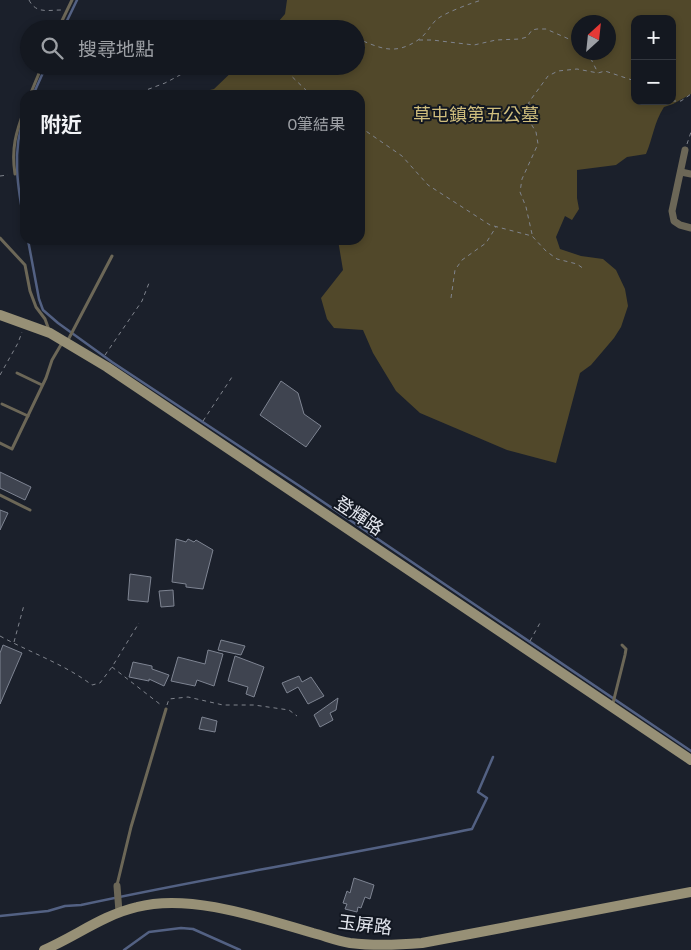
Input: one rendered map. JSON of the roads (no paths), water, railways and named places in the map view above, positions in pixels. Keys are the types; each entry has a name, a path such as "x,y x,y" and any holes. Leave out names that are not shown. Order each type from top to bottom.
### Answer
{"street":[{"path":"685,150 672,211 674,221 691,228"},
{"path":"681,172 691,174"},
{"name":"登輝路","path":"0,315 50,333 100,362 691,760"},
{"path":"117,890 118,912"},
{"name":"玉屏路","path":"44,950 118,912 138,906 162,903 194,905 232,911 348,942 387,946 422,943 691,892"}],"lane":[{"path":"62,20 72,0"},
{"path":"32,90 38,75"},
{"path":"15,174 12,156 20,123"},
{"path":"0,238 25,265 30,291 36,307 45,319 50,333"},
{"path":"0,443 12,449 52,360 65,341 112,256"},
{"path":"17,373 42,385"},
{"path":"2,404 28,416"},
{"path":"0,495 30,510"},
{"path":"612,706 626,655 626,649 622,645"},
{"path":"117,890 134,818 166,709"}],"waterway":[{"path":"67,20 77,0"},
{"path":"35,90 42,75"},
{"path":"20,133 17,156 20,199"},
{"path":"29,245 39,299 43,310 58,323 112,362 301,487 691,751"},
{"path":"0,916 48,911 65,906 81,905 472,829 487,798 478,792 493,757"},
{"path":"124,950 149,932 181,928 193,929 240,950"}],"park label":[{"name":"草屯鎮第五公墓","path":"476,115"}]}
